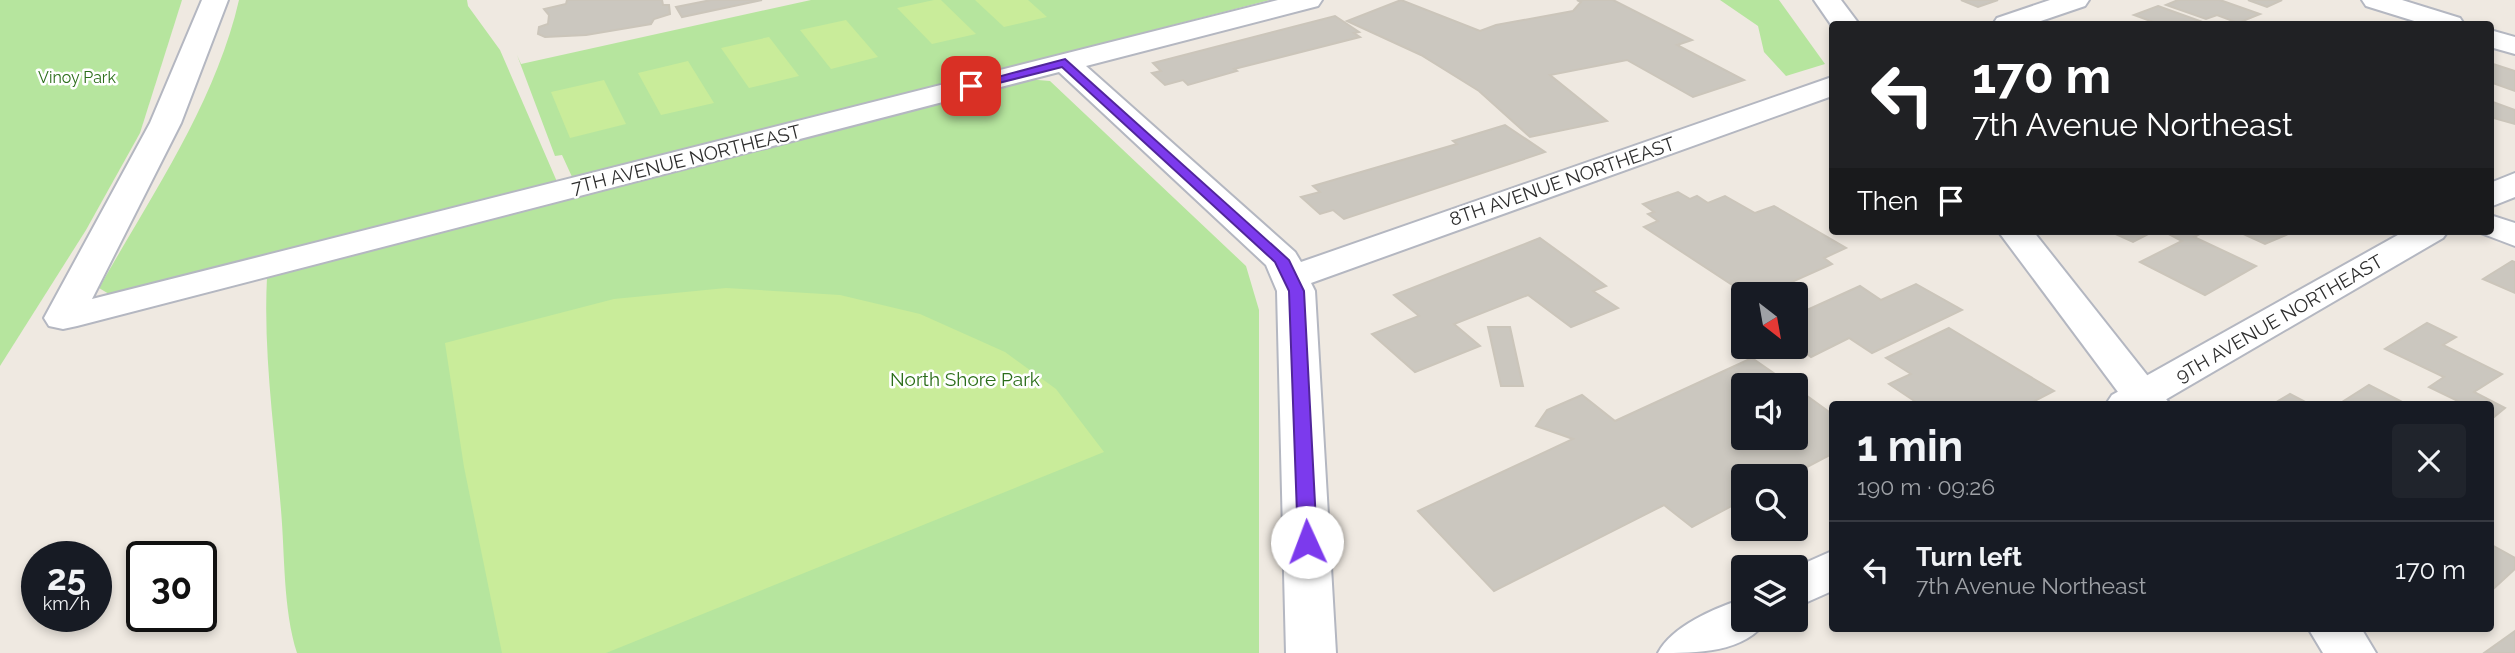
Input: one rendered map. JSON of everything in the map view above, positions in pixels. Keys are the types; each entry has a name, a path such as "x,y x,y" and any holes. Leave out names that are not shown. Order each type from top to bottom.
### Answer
{"street":[{"name":"7TH AVENUE NORTHEAST","path":"215,0 169,117 131,197 63,318 1309,0"},
{"path":"1827,0 1844,21"},
{"path":"2016,21 2076,0"},
{"path":"2375,0 2441,21"},
{"path":"2494,39 2515,46"},
{"path":"1065,62 1282,260 1292,276 1297,304 1311,653"},
{"name":"8TH AVENUE NORTHEAST","path":"1292,276 1829,87"},
{"path":"2494,195 2515,183"},
{"path":"2494,227 2515,235"},
{"path":"2018,235 2139,401"},
{"name":"9TH AVENUE NORTHEAST","path":"2139,401 2424,235"},
{"path":"1808,582 1829,571"},
{"path":"1683,653 1731,625"},
{"path":"2336,632 2351,653"}],"green space":[{"name":"Vinoy Park","path":"0,0 182,0 140,133 86,230 0,366"},
{"path":"239,0 467,0 468,6 500,50 558,184 114,297 99,288 198,113 228,38"},
{"path":"811,0 1270,0 573,179 562,155 555,156 517,55 521,64"},
{"path":"941,0 976,34 932,44 897,8"},
{"path":"975,0 1028,0 1047,17 1004,27"},
{"path":"1720,0 1779,0 1825,64 1786,76 1764,52 1758,26"},
{"path":"846,20 878,57 831,69 800,30"},
{"path":"769,37 799,76 749,88 721,48"},
{"path":"688,61 714,103 661,115 638,73"},
{"name":"North Shore Park","path":"1026,79 1050,81 1246,266 1259,310 1259,653 297,653 289,619 285,582 268,364 267,277"},
{"path":"604,80 626,124 570,138 551,92"},
{"path":"726,288 840,295 920,314 1005,352 1056,389 1104,452 606,653 502,653 464,467 445,343 614,299"}],"building":[{"path":"567,0 662,0 663,5 669,5 670,14 654,19 651,24 586,35 545,37 538,34 539,27 548,24 549,15 544,9 566,4"},
{"path":"711,0 762,0 682,17 676,7"},
{"path":"1401,0 1480,31 1496,25 1573,11 1581,2 1577,0 1613,0 1692,40 1677,45 1744,80 1693,97 1627,60 1550,75 1607,121 1530,137 1479,91 1421,55 1347,21"},
{"path":"1961,0 1998,0 1978,7"},
{"path":"2178,0 2220,0 2260,14 2243,21 2233,21 2217,15 2206,19 2166,5"},
{"path":"2248,0 2282,0 2267,7"},
{"path":"2158,6 2200,21 2150,21 2134,15"},
{"path":"1335,16 1359,32 1354,33 1360,37 1234,69 1237,71 1188,85 1183,80 1165,85 1152,73 1161,71 1153,63"},
{"path":"2494,64 2515,71 2515,91 2494,83"},
{"path":"2494,102 2515,110 2515,124 2494,118"},
{"path":"1505,125 1545,152 1344,219 1333,210 1320,214 1301,197 1320,192 1313,186 1457,144 1453,141"},
{"path":"1678,192 1690,199 1697,196 1708,203 1725,196 1755,213 1774,206 1846,248 1824,258 1832,264 1792,282 1731,282 1731,284 1644,227 1658,221 1648,214 1654,212 1643,204"},
{"path":"2118,235 2146,235 2133,242"},
{"path":"2171,235 2198,235 2194,237 2256,266 2205,295 2140,262 2182,241"},
{"path":"2246,235 2286,235 2265,244"},
{"path":"1540,238 1606,286 1593,291 1618,308 1571,327 1528,295 1454,324 1480,346 1415,372 1372,334 1419,316 1394,295"},
{"path":"2512,261 2515,262 2515,293 2483,279"},
{"path":"1916,284 1962,310 1872,353 1849,338 1811,357 1808,355 1808,310 1860,286 1881,300"},
{"path":"2427,323 2456,337 2443,345 2502,374 2474,392 2491,401 2458,401 2429,387 2444,377 2385,349"},
{"path":"1488,327 1510,327 1523,386 1501,386"},
{"path":"1949,328 2054,391 2035,401 1914,401 1889,384 1911,374 1886,358"},
{"path":"1753,359 1774,373 1731,373 1731,450 1808,450 1808,397 1829,412 1829,456 1808,467 1808,464 1731,464 1731,506 1692,527 1664,505 1494,591 1418,511 1573,439 1536,426 1547,410 1582,395 1615,421"},
{"path":"2369,385 2400,401 2344,401"},
{"path":"2290,394 2303,401 2278,401"},
{"path":"2494,402 2505,408 2494,417"},
{"path":"2494,546 2515,558 2515,569 2494,588"},
{"path":"2515,631 2515,653 2484,653"}],"route":[{"path":"971,86 1065,62 1282,260 1292,276 1296,291 1307,542"}]}
